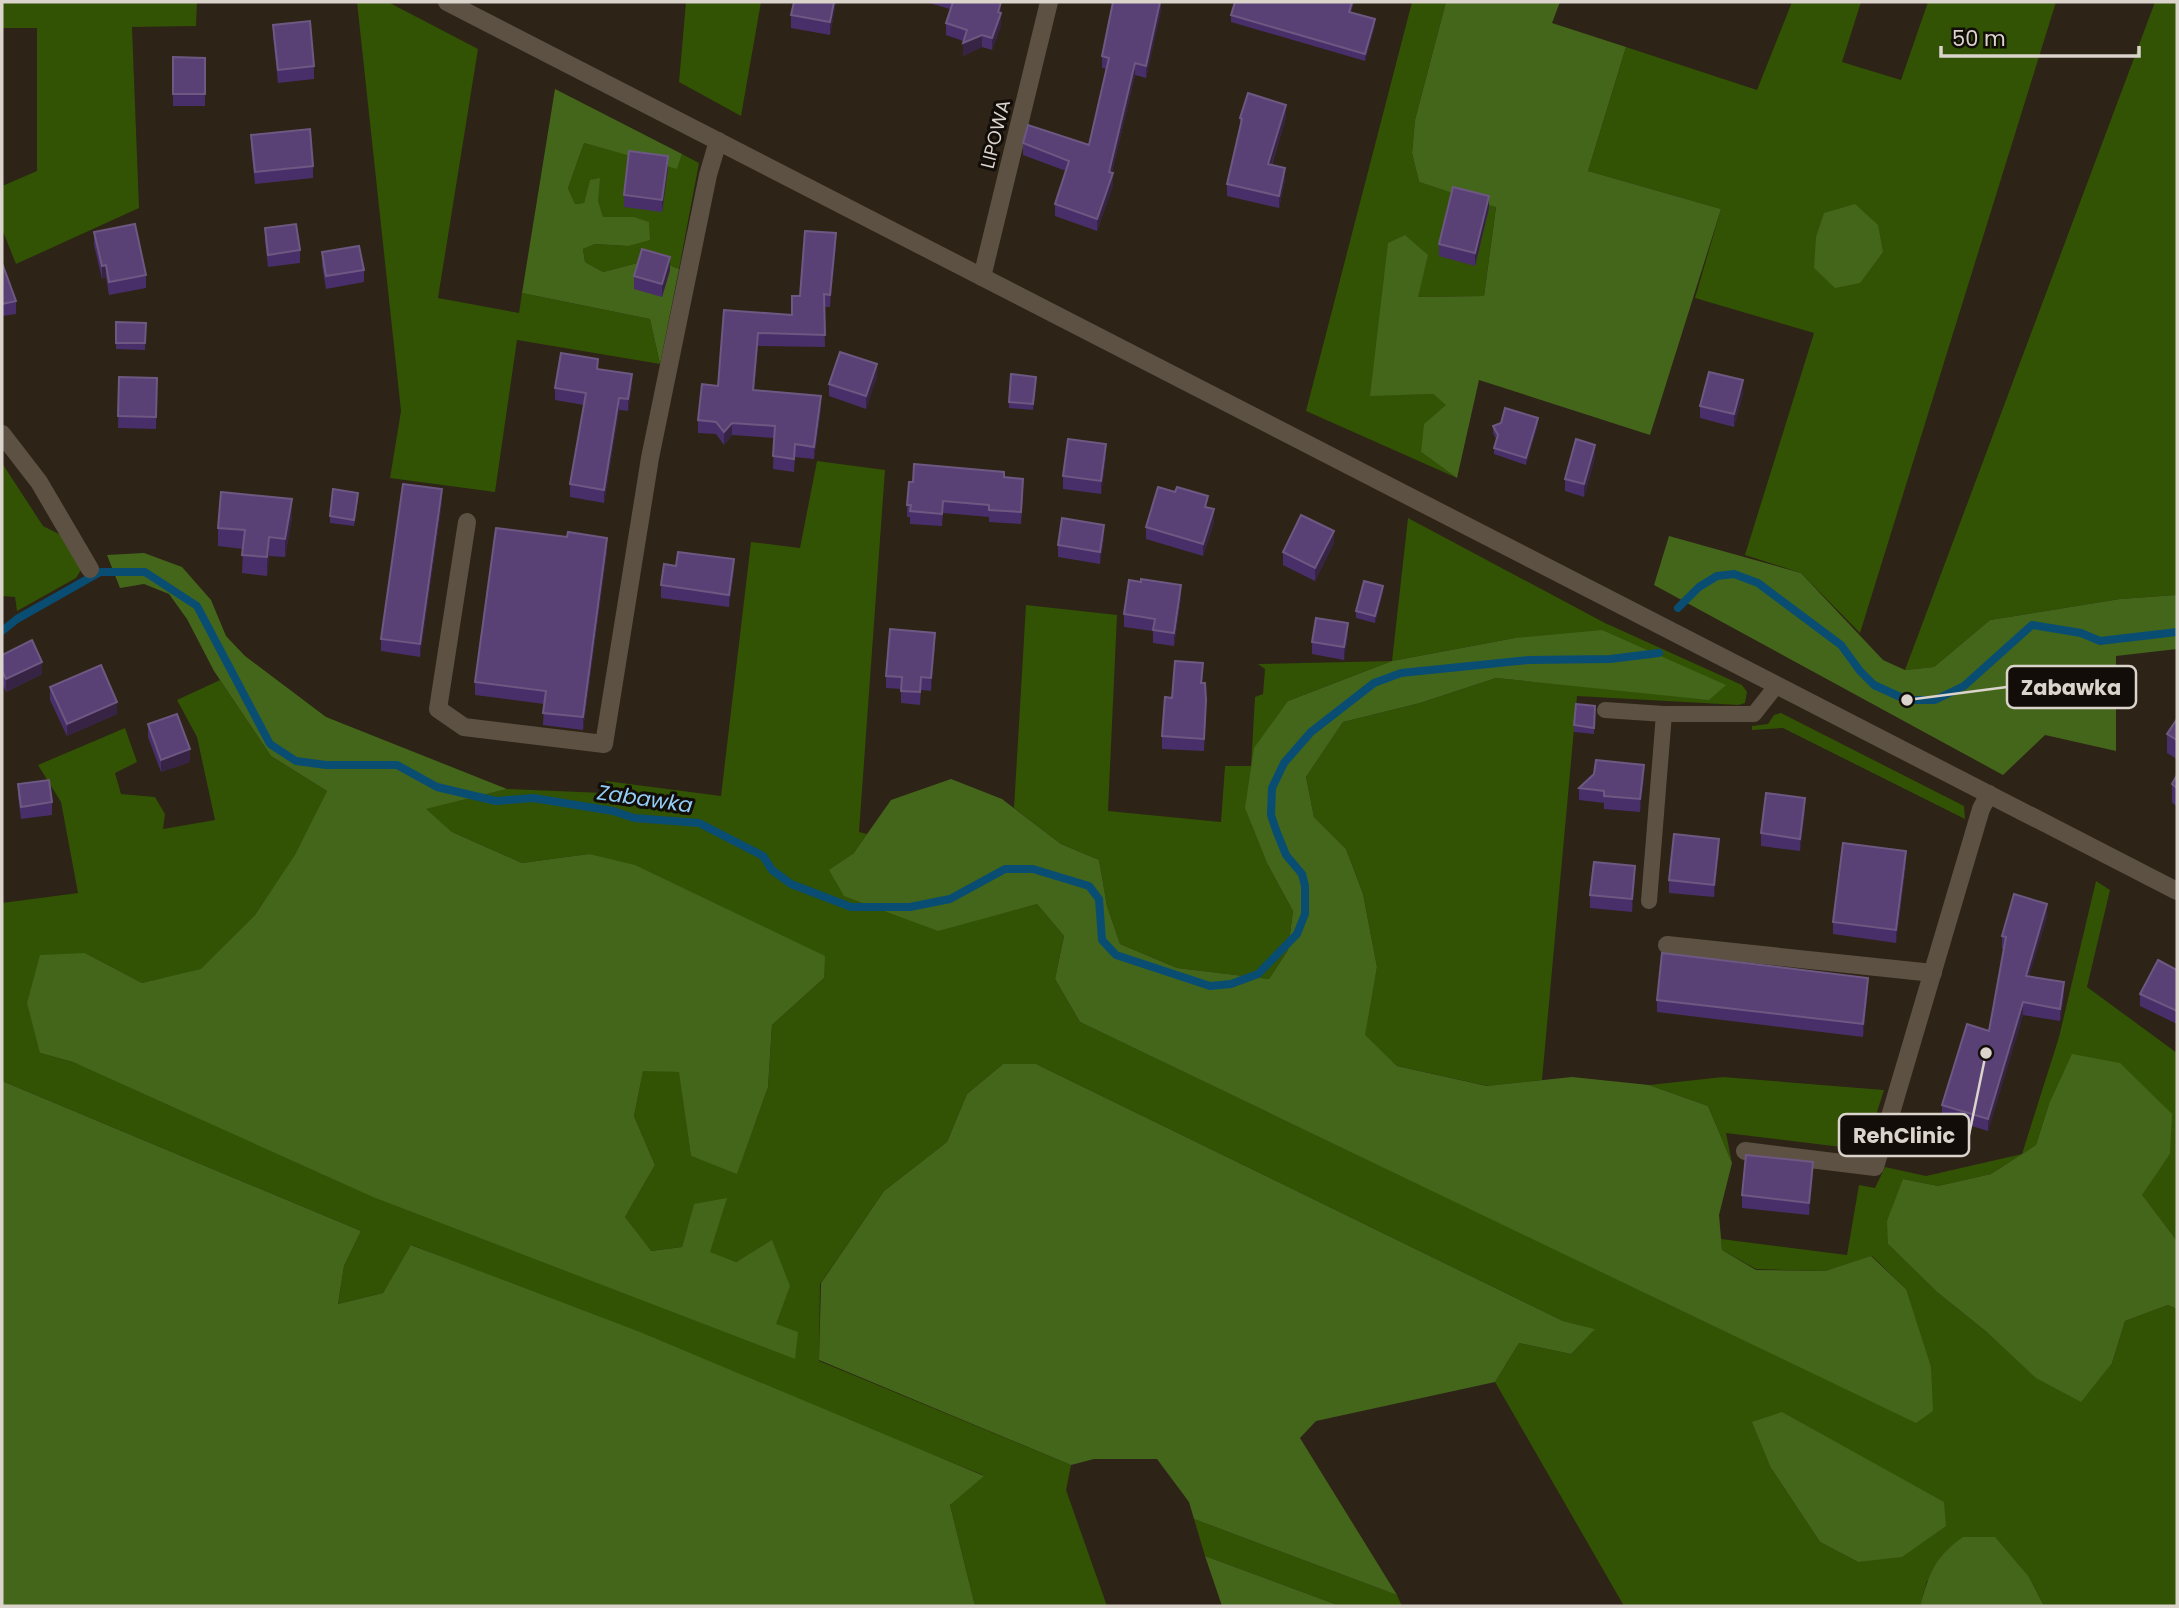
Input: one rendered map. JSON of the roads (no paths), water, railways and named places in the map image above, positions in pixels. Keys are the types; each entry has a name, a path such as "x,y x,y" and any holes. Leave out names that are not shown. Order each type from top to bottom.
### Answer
{"street":[{"path":"447,2 2177,891"},
{"name":"LIPOWA","path":"982,277 1049,2"},
{"path":"467,522 438,709 464,727 604,744 650,458 708,175 718,141"},
{"path":"2,434 40,482 93,576"},
{"path":"1745,1151 1875,1167 1981,809 1989,794"},
{"path":"1667,945 1933,973"}],"lane":[{"path":"1605,710 1664,714 1754,714 1777,685"},
{"path":"1649,901 1664,714"}],"waterway":[{"name":"Zabawka","path":"2,631 17,619 100,572 145,572 197,606 270,744 296,761 326,765 397,765 437,787 496,801 533,798 613,811 634,818 699,823 763,856 772,870 791,884 851,907 910,907 950,899 1005,869 1033,869 1089,886 1099,899 1102,940 1116,955 1210,986 1231,984 1258,974 1297,934 1305,914 1305,886 1302,874 1286,855 1276,830 1271,815 1272,788 1284,763 1311,732 1374,683 1401,673 1528,660 1610,659 1659,653"},
{"name":"Zabawka","path":"1678,608 1699,587 1717,576 1734,574 1758,583 1841,645 1874,685 1907,700 1935,700 1964,686 2032,625 2081,633 2100,641 2177,632"}],"place":[{"name":"Zabawka","path":"1907,700"},
{"name":"RehClinic","path":"1986,1053"}]}
